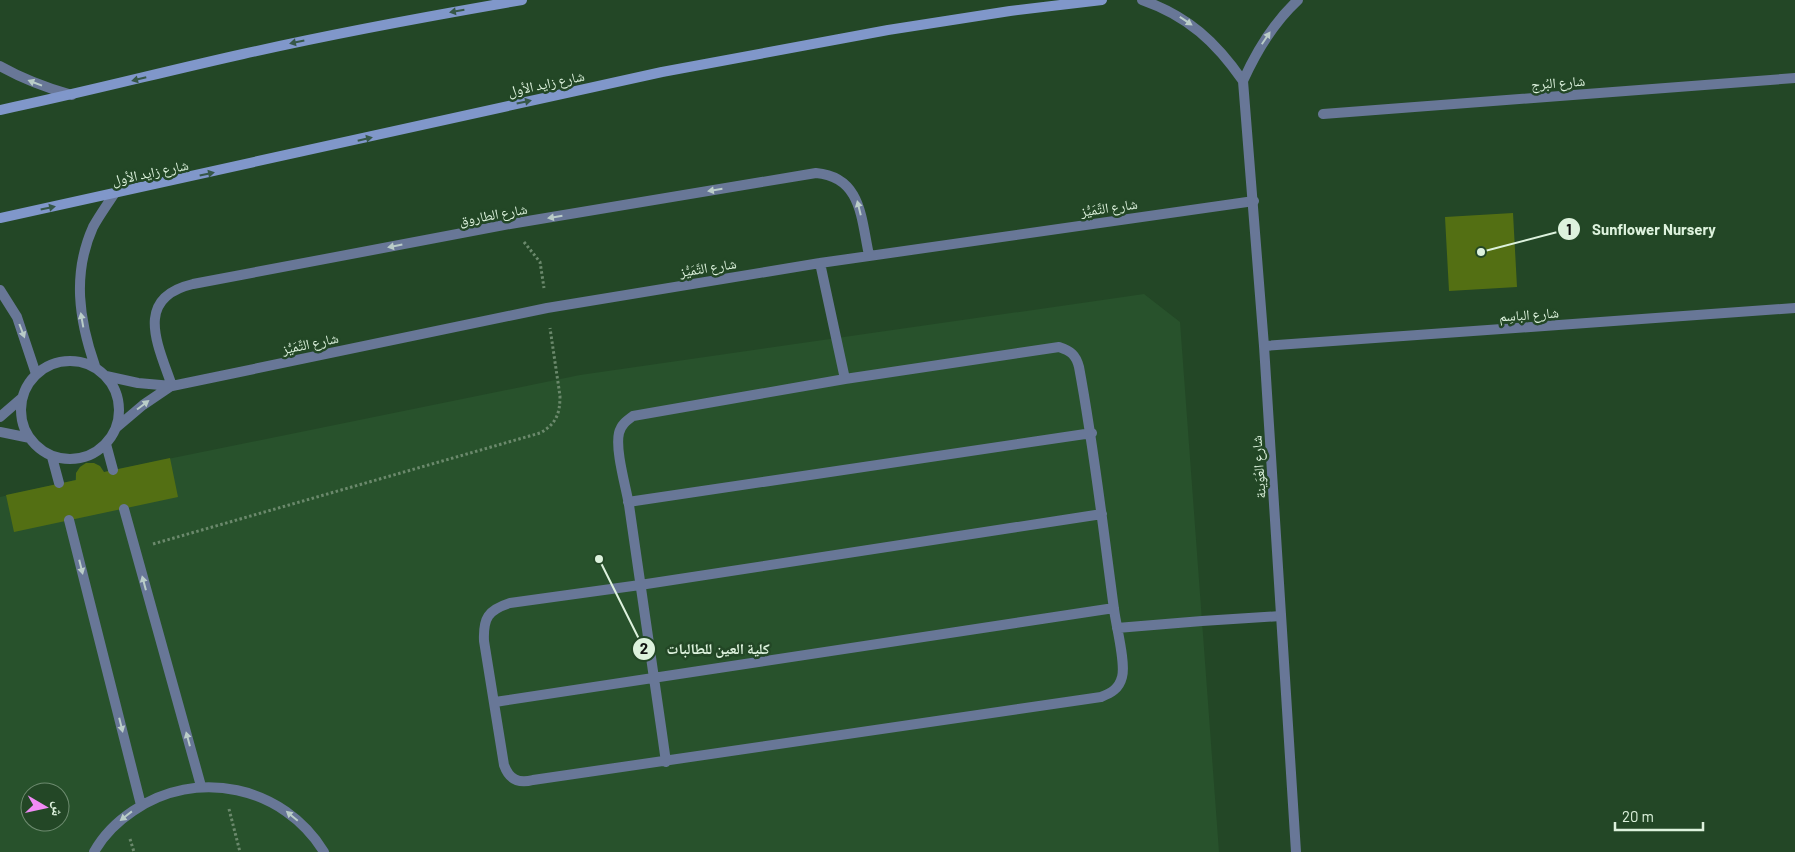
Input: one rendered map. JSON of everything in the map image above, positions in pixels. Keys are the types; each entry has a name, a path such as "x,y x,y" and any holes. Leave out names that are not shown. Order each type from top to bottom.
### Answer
{"main road":[{"path":"0,110 366,28 522,0"},
{"name":"شارع زايد الأول","path":"0,218 662,72 916,25 1102,0"}],"street":[{"path":"1142,0 1159,6 1184,20 1207,37 1227,58 1244,81"},
{"name":"شارع العُوَينة","path":"1296,852 1264,346 1244,81 1253,59 1265,38 1298,0"},
{"path":"0,66 38,84 73,95"},
{"name":"شارع البُرج","path":"1323,114 1795,78"},
{"name":"شارع الطاروق","path":"172,386 154,332 154,322 160,304 174,290 193,284 510,224 816,173 836,177 845,183 855,196 869,255"},
{"path":"95,366 82,323 79,283 87,243 94,225 114,194"},
{"name":"شارع التَّمَيُّز","path":"106,376 138,383 172,386 546,308 820,262 1254,200"},
{"path":"820,262 845,379"},
{"path":"0,290 17,317 36,374"},
{"name":"شارع الباسِم","path":"1264,346 1795,308"},
{"path":"666,762 654,678 640,585 628,502 618,444 619,432 624,422 633,416 845,379 1059,347 1069,350 1076,357 1092,433 1122,666 1122,676 1118,686 1110,693 1100,697 666,762 524,783 515,780 507,774 504,765 484,628 488,616 498,607 510,603 640,585 1102,514"},
{"path":"77,361 95,366 114,387 119,400 120,414 116,428 106,444 97,452 75,460 52,456 44,452 30,438 22,419 23,397 30,381 46,367 58,362 77,361"},
{"name":"شارع التَّمَيُّز","path":"116,428 143,405 172,386"},
{"path":"0,417 23,397"},
{"path":"0,432 30,438"},
{"path":"628,502 1092,433"},
{"path":"106,444 113,470"},
{"path":"52,456 59,484"},
{"path":"124,509 201,786"},
{"path":"69,520 141,805"},
{"path":"495,702 1114,608"},
{"path":"1117,628 1202,620 1280,616"},
{"path":"94,852 109,831 124,816 141,805 166,793 201,786 223,786 245,791 266,799 286,810 303,824 324,852"}],"path":[{"path":"135,549 540,433 550,427 557,418 560,408 560,396 540,262 510,224"},
{"path":"223,786 240,852"}],"shaded area":[{"path":"1144,294 1180,322 1219,852 0,852 0,497 75,480 76,473 86,463 104,472 580,375"}],"building":[{"path":"1513,213 1517,287 1449,291 1445,217"},
{"path":"170,458 178,497 14,532 6,495 76,480 76,473 86,463 94,463 100,466 104,472"}],"place":[{"name":"Sunflower Nursery","path":"1481,252"},
{"name":"كلية العين للطالبات","path":"599,559"}]}
